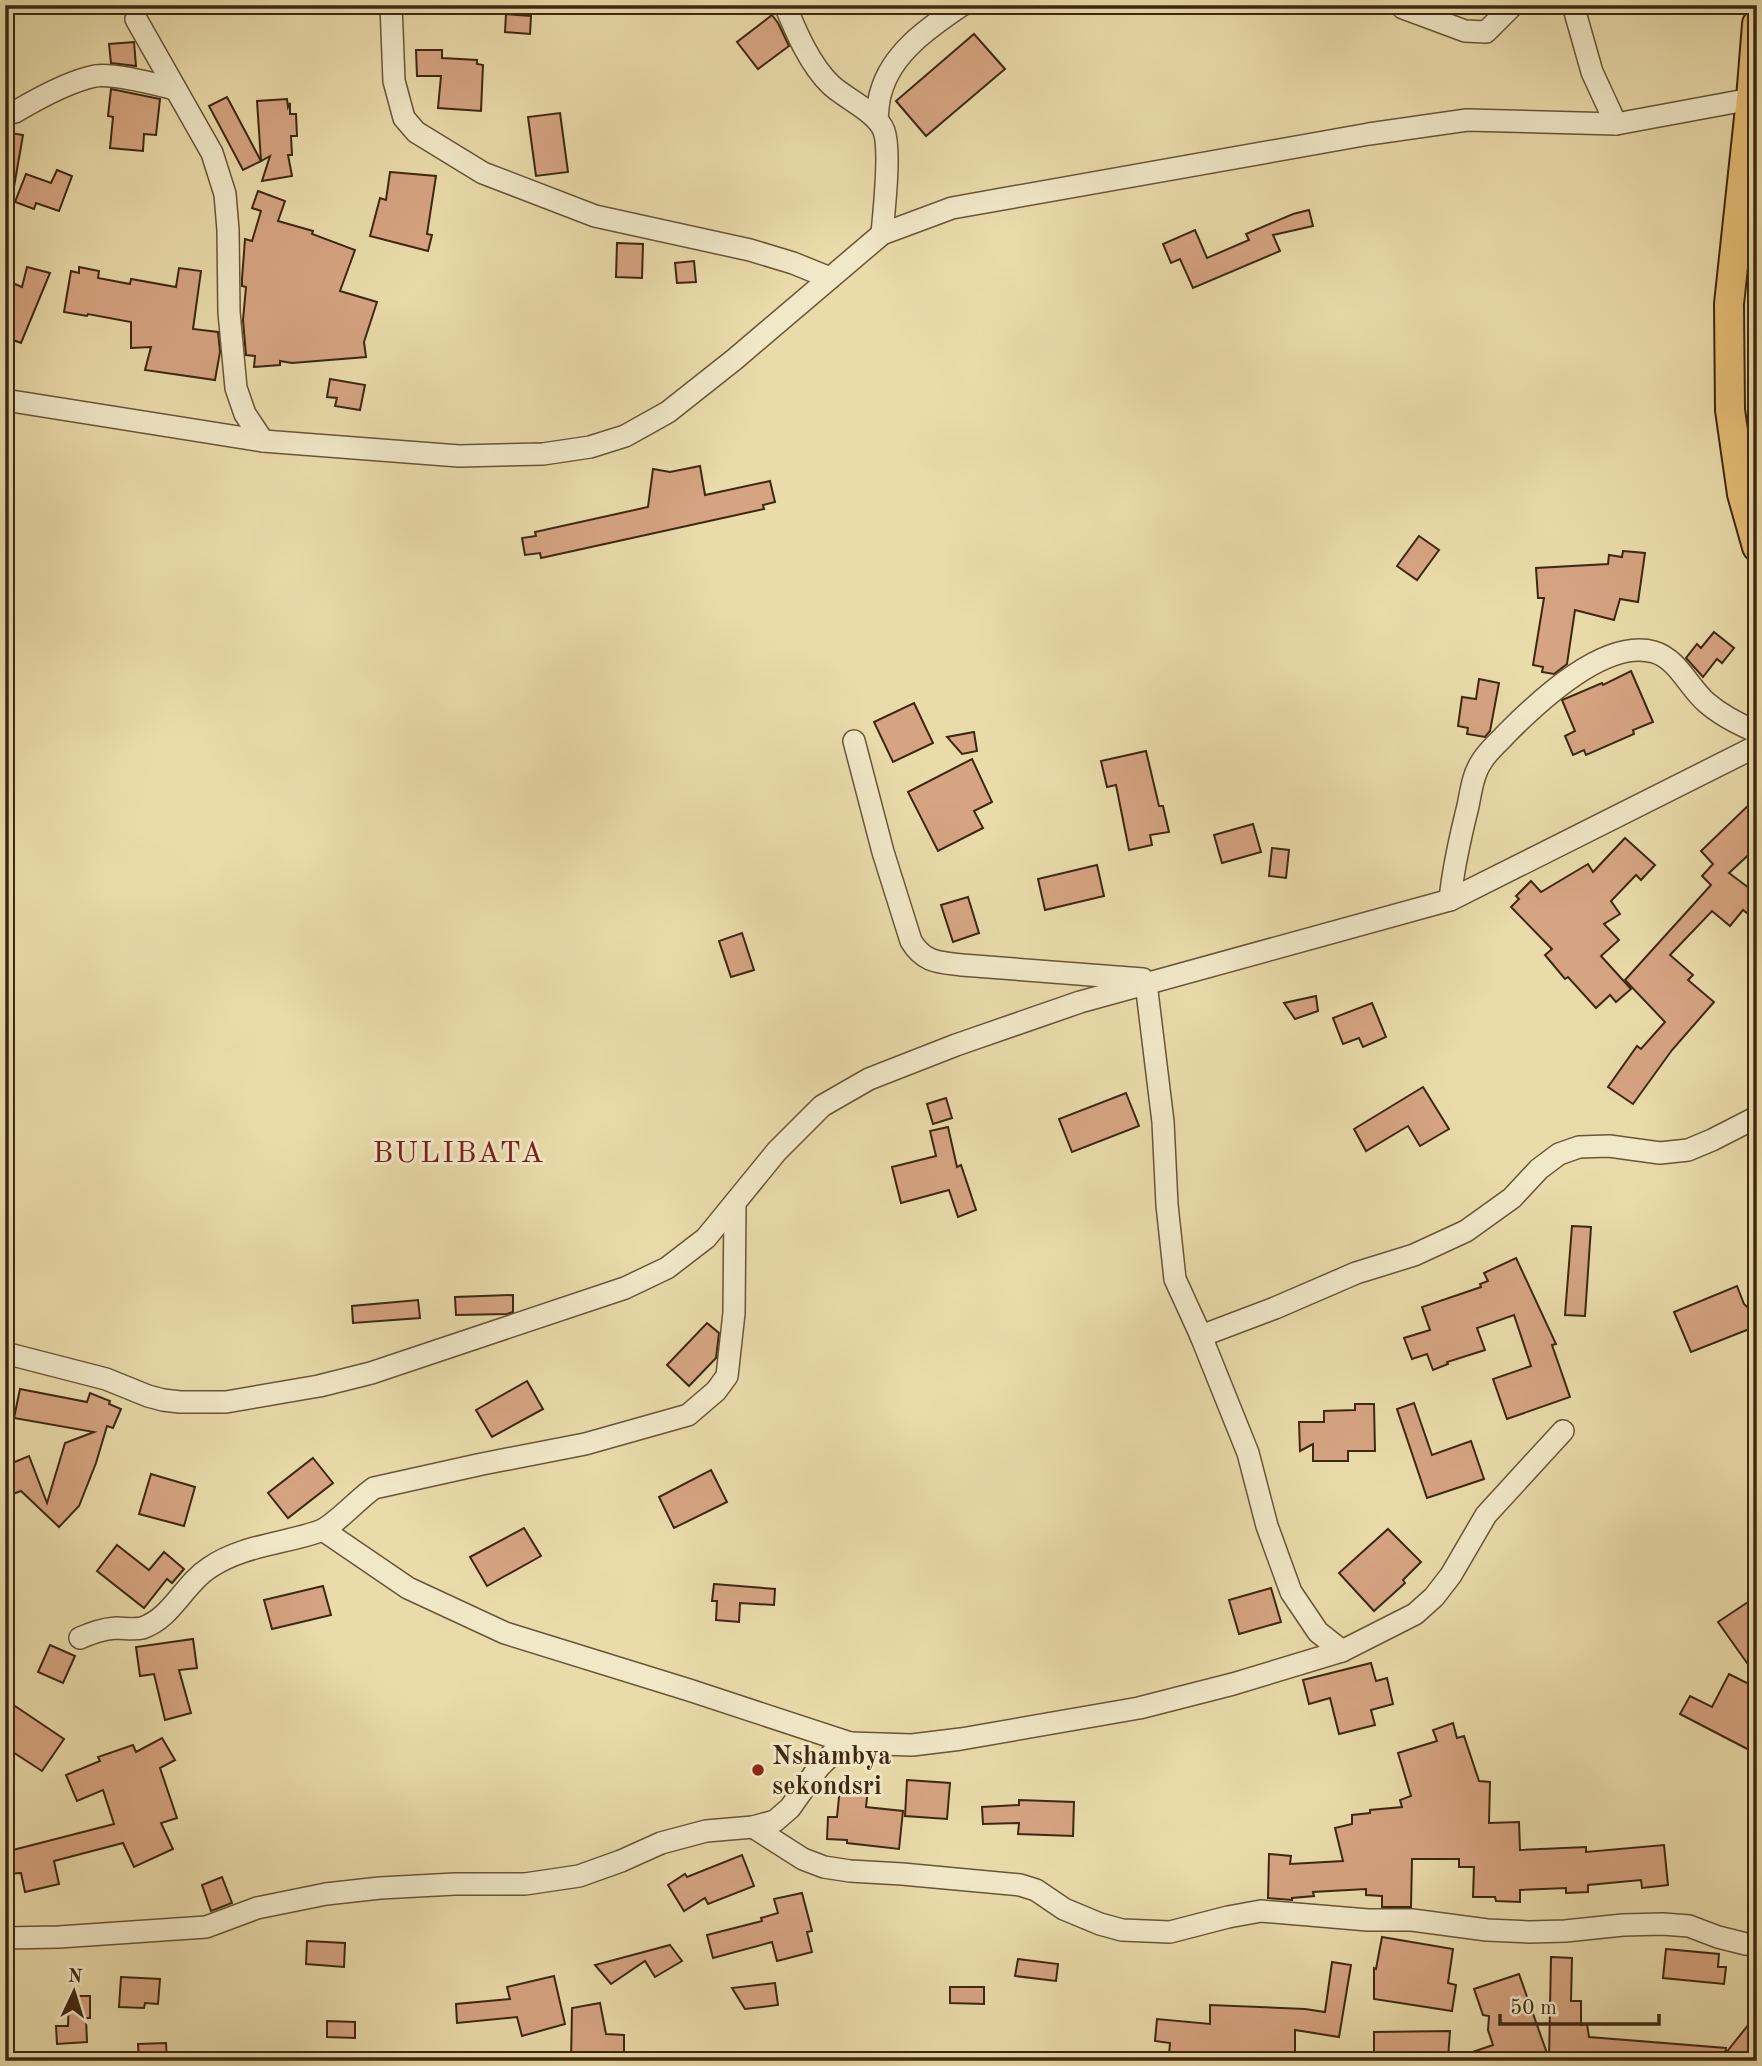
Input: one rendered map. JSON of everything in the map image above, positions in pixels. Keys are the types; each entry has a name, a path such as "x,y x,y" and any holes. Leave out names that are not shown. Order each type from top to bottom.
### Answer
{"main road":[{"path":"1757,24 1729,304 1730,410 1742,494 1757,547"}],"street":[{"path":"391,5 394,81 404,118 416,132 483,173 595,216 750,250 830,278"},
{"path":"785,5 811,57 829,83 877,119 884,130 887,147 882,233"},
{"path":"877,119 883,85 902,54 926,29 962,5"},
{"path":"1402,5 1403,8 1465,31 1486,32 1513,5"},
{"path":"1573,5 1591,72 1616,124"},
{"path":"136,19 212,153 225,194 229,313 236,387 245,414 263,441"},
{"path":"5,114 97,76 175,89"},
{"path":"5,400 263,441 459,456 543,454 590,447 625,436 668,412 735,359 882,233 952,208 1381,132 1467,120 1616,124 1751,99"},
{"path":"1450,900 1454,866 1475,776 1482,760 1530,709 1552,691 1608,657 1627,650 1652,651 1666,656 1705,702 1728,720 1757,732"},
{"path":"853,741 883,852 911,941 924,957 937,962 1151,982"},
{"path":"5,1353 106,1378 148,1396 180,1402 226,1402 319,1386 371,1373 625,1288 667,1268 684,1256 706,1237 777,1151 822,1106 869,1079 1080,1002 1450,900 1757,746"},
{"path":"1151,982 1175,1279 1248,1453 1267,1527 1291,1592 1318,1632 1342,1651"},
{"path":"1201,1336 1356,1273 1414,1255 1466,1231 1512,1198 1539,1169 1569,1150 1609,1146 1660,1153 1688,1150 1757,1116"},
{"path":"80,1639 100,1630 141,1628 174,1604 208,1568 231,1556 323,1530 374,1488 585,1444 688,1415 716,1391 727,1376 734,1313 735,1203"},
{"path":"323,1530 408,1588 505,1633 850,1744 912,1745 1139,1708 1233,1684 1342,1651 1415,1614 1434,1597 1451,1575 1486,1515 1563,1431"},
{"path":"5,1938 206,1927 257,1908 326,1894 455,1884 525,1884 579,1877 661,1843 706,1831 753,1828 775,1821 790,1808 819,1767 833,1753 850,1744"},
{"path":"753,1828 803,1859 824,1867 1020,1885 1036,1890 1064,1909 1122,1930 1170,1932 1261,1911 1368,1920 1412,1920 1487,1930 1529,1932 1663,1924 1689,1926 1718,1937 1757,1945"}],"building":[{"path":"506,14 531,16 530,34 505,32"},
{"path":"772,15 789,46 758,69 737,42"},
{"path":"974,34 1005,69 926,136 896,101"},
{"path":"134,42 136,66 111,63 109,44"},
{"path":"416,50 442,50 442,58 477,60 477,64 483,65 481,111 438,108 441,76 417,76"},
{"path":"111,89 160,99 156,135 144,134 143,151 110,148 113,117 108,116"},
{"path":"227,97 261,161 243,170 209,106"},
{"path":"287,99 288,107 290,103 290,114 296,114 297,136 291,136 292,155 288,155 292,176 262,181 270,156 261,161 257,101"},
{"path":"560,113 568,172 536,176 528,117"},
{"path":"5,132 23,135 14,187 5,186"},
{"path":"57,170 72,176 59,211 36,203 34,209 15,202 26,174 51,183"},
{"path":"390,172 436,176 427,234 432,235 428,251 370,236 380,198 386,200"},
{"path":"258,191 285,201 278,221 313,231 312,234 355,250 340,291 377,302 364,342 366,357 292,363 280,361 280,365 254,367 255,356 246,355 243,320 246,287 242,286 242,279 245,239 252,241 261,211 252,208"},
{"path":"1309,210 1313,226 1273,235 1280,251 1193,288 1180,259 1171,263 1163,244 1195,230 1207,258 1249,240 1246,234"},
{"path":"617,243 643,244 642,278 616,277"},
{"path":"694,261 696,282 677,283 675,263"},
{"path":"27,267 50,273 21,343 5,337 5,284 22,287"},
{"path":"79,267 99,271 98,278 130,284 131,279 176,287 179,268 201,271 193,329 218,332 220,352 215,380 145,370 151,347 131,348 131,322 64,312 71,271 79,273"},
{"path":"330,379 365,385 360,410 335,406 337,398 327,397"},
{"path":"700,466 705,495 770,481 775,502 763,505 764,509 541,558 540,553 525,555 522,538 536,536 535,532 648,507 653,469 670,472"},
{"path":"1419,536 1439,550 1417,580 1397,566"},
{"path":"1623,551 1645,553 1638,602 1620,599 1614,620 1575,610 1567,664 1554,674 1542,672 1543,667 1533,665 1544,598 1538,598 1536,568 1608,564 1609,555 1622,557"},
{"path":"1714,632 1734,648 1722,663 1717,659 1703,677 1686,658 1697,644 1701,648"},
{"path":"1631,671 1653,722 1633,730 1634,734 1586,755 1584,750 1573,755 1565,736 1575,731 1562,700"},
{"path":"1479,679 1499,683 1490,731 1485,737 1467,734 1468,728 1458,726 1462,697 1476,699"},
{"path":"914,703 933,743 893,762 874,722"},
{"path":"974,732 977,751 962,754 947,737"},
{"path":"1146,751 1159,806 1163,806 1169,832 1150,835 1152,845 1129,850 1116,785 1107,787 1101,761"},
{"path":"972,759 992,802 974,811 983,828 938,851 908,792"},
{"path":"1757,797 1757,847 1729,873 1757,894 1757,921 1743,910 1730,926 1712,911 1670,955 1693,975 1688,980 1714,1002 1672,1050 1633,1104 1608,1087 1637,1046 1641,1049 1665,1022 1625,980 1711,885 1702,876 1713,864 1701,851"},
{"path":"1253,824 1261,852 1222,863 1214,835"},
{"path":"1625,838 1655,865 1641,880 1636,875 1611,901 1620,914 1604,924 1619,940 1601,956 1631,989 1616,1002 1610,995 1596,1008 1568,977 1565,979 1545,955 1552,949 1511,907 1519,899 1516,896 1531,881 1541,892 1588,864 1593,872"},
{"path":"1272,848 1289,850 1286,878 1269,876"},
{"path":"1097,865 1104,896 1045,910 1038,879"},
{"path":"968,897 979,933 953,942 941,905"},
{"path":"742,933 754,970 731,977 719,941"},
{"path":"1316,996 1318,1011 1295,1019 1284,1003"},
{"path":"1372,1003 1386,1037 1363,1047 1359,1038 1343,1044 1333,1018"},
{"path":"1423,1087 1449,1129 1420,1146 1408,1126 1366,1151 1354,1129"},
{"path":"1126,1093 1139,1126 1072,1152 1059,1119"},
{"path":"946,1098 952,1118 933,1124 927,1104"},
{"path":"948,1127 957,1167 961,1165 976,1210 958,1217 949,1190 901,1203 892,1167 936,1156 930,1131"},
{"path":"1572,1226 1591,1227 1585,1316 1565,1315"},
{"path":"1516,1258 1556,1344 1552,1345 1570,1397 1507,1419 1493,1379 1531,1366 1514,1315 1477,1328 1485,1350 1447,1362 1448,1364 1433,1370 1427,1354 1412,1359 1404,1338 1430,1330 1422,1307 1481,1287 1480,1284 1488,1281 1484,1273"},
{"path":"1737,1286 1744,1304 1757,1316 1757,1326 1691,1352 1674,1312"},
{"path":"513,1295 513,1312 456,1315 455,1297"},
{"path":"418,1300 420,1318 353,1323 352,1306"},
{"path":"707,1323 719,1333 716,1358 689,1386 667,1365"},
{"path":"527,1381 543,1409 492,1437 476,1410"},
{"path":"20,1389 87,1402 90,1393 121,1409 113,1428 107,1426 79,1506 59,1527 21,1491 10,1495 5,1483 5,1466 29,1456 47,1503 65,1443 94,1432 14,1418"},
{"path":"1414,1403 1432,1455 1471,1441 1484,1479 1427,1498 1397,1409"},
{"path":"1355,1404 1374,1404 1375,1451 1348,1451 1348,1461 1313,1461 1313,1444 1300,1451 1299,1422 1324,1422 1324,1411 1355,1410"},
{"path":"313,1458 333,1483 288,1518 268,1493"},
{"path":"711,1470 727,1502 674,1528 659,1497"},
{"path":"151,1474 195,1487 184,1526 139,1514"},
{"path":"524,1528 541,1556 487,1586 470,1557"},
{"path":"1388,1529 1421,1562 1403,1580 1405,1583 1374,1611 1339,1573"},
{"path":"117,1545 149,1570 164,1552 184,1569 172,1583 167,1579 144,1608 97,1571"},
{"path":"714,1584 775,1589 774,1605 740,1603 739,1622 716,1620 717,1601 712,1601"},
{"path":"323,1586 331,1615 272,1629 264,1600"},
{"path":"1271,1588 1281,1622 1239,1634 1229,1600"},
{"path":"1757,1596 1757,1657 1747,1663 1718,1622"},
{"path":"193,1639 197,1668 179,1670 191,1713 165,1720 154,1674 140,1676 136,1647"},
{"path":"50,1645 75,1656 63,1683 38,1672"},
{"path":"1371,1663 1376,1681 1387,1678 1393,1704 1371,1710 1375,1725 1339,1734 1330,1698 1309,1704 1303,1680"},
{"path":"1729,1674 1757,1688 1757,1754 1680,1714 1690,1696 1712,1707"},
{"path":"15,1706 64,1739 42,1771 5,1747 5,1720"},
{"path":"1453,1723 1457,1738 1464,1736 1479,1781 1490,1782 1489,1823 1519,1822 1520,1850 1586,1847 1586,1852 1664,1845 1668,1885 1642,1888 1641,1880 1588,1885 1588,1892 1566,1893 1566,1888 1520,1890 1520,1902 1496,1901 1495,1897 1473,1897 1474,1867 1459,1867 1459,1859 1412,1859 1411,1907 1382,1907 1382,1896 1366,1895 1366,1889 1313,1892 1314,1896 1292,1900 1268,1898 1269,1854 1291,1856 1290,1864 1343,1861 1335,1828 1352,1824 1352,1815 1402,1807 1400,1800 1411,1796 1398,1753 1437,1741 1433,1730"},
{"path":"162,1738 175,1760 160,1768 177,1818 161,1823 173,1849 134,1867 123,1843 54,1861 59,1884 25,1892 21,1873 5,1874 5,1852 114,1824 103,1790 77,1801 66,1775 100,1761 98,1757 133,1745 136,1752"},
{"path":"907,1780 950,1783 947,1819 905,1816"},
{"path":"840,1787 868,1789 866,1807 903,1811 899,1849 827,1839 828,1817 837,1817"},
{"path":"1019,1800 1074,1802 1073,1836 1018,1834 1019,1823 983,1824 982,1807 1019,1805"},
{"path":"742,1855 754,1886 708,1904 705,1898 684,1911 668,1885 685,1874 687,1877"},
{"path":"222,1877 232,1903 211,1911 202,1885"},
{"path":"802,1893 812,1931 807,1932 812,1952 777,1961 772,1942 713,1958 707,1935 762,1921 761,1918 778,1913 774,1899"},
{"path":"1382,1937 1453,1949 1448,1983 1456,1985 1452,2011 1374,1999 1374,1968 1376,1969"},
{"path":"307,1941 345,1943 344,1967 306,1964"},
{"path":"670,1945 682,1961 655,1977 645,1961 611,1984 595,1965"},
{"path":"1666,1949 1719,1954 1718,1967 1726,1967 1724,1984 1663,1978"},
{"path":"1551,1957 1572,1958 1571,2001 1581,2001 1581,2025 1587,2024 1589,2037 1726,2048 1725,2054 1757,2014 1757,2061 1455,2061 1455,2058 1493,2045 1488,2030 1489,2016 1483,2015 1474,1989 1519,1974 1549,2059"},
{"path":"1018,1959 1058,1964 1056,1981 1015,1976"},
{"path":"1332,1962 1351,1965 1339,2037 1295,2030 1295,2053 1256,2052 1255,2061 1216,2061 1216,2058 1169,2054 1170,2043 1155,2041 1157,2019 1210,2024 1210,2005 1325,2012"},
{"path":"554,1976 565,2024 522,2036 517,2017 457,2023 456,2004 510,1999 507,1987"},
{"path":"121,1977 160,1979 158,2004 145,2003 144,2008 119,2007"},
{"path":"775,1983 778,2005 745,2009 732,1988"},
{"path":"950,1987 984,1987 984,2004 950,2003"},
{"path":"69,1996 90,1996 90,2018 86,2018 87,2042 57,2044 56,2026 68,2026"},
{"path":"600,2003 606,2034 624,2035 624,2061 571,2061 572,2008"},
{"path":"327,2021 355,2022 355,2038 327,2037"},
{"path":"1450,2031 1448,2059 1374,2057 1374,2032"},
{"path":"166,2043 167,2061 139,2061 138,2044"}],"place":[{"name":"Nshambya sekondsri","path":"758,1770"}],"district":[{"name":"BULIBATA","path":"459,1152"}]}
